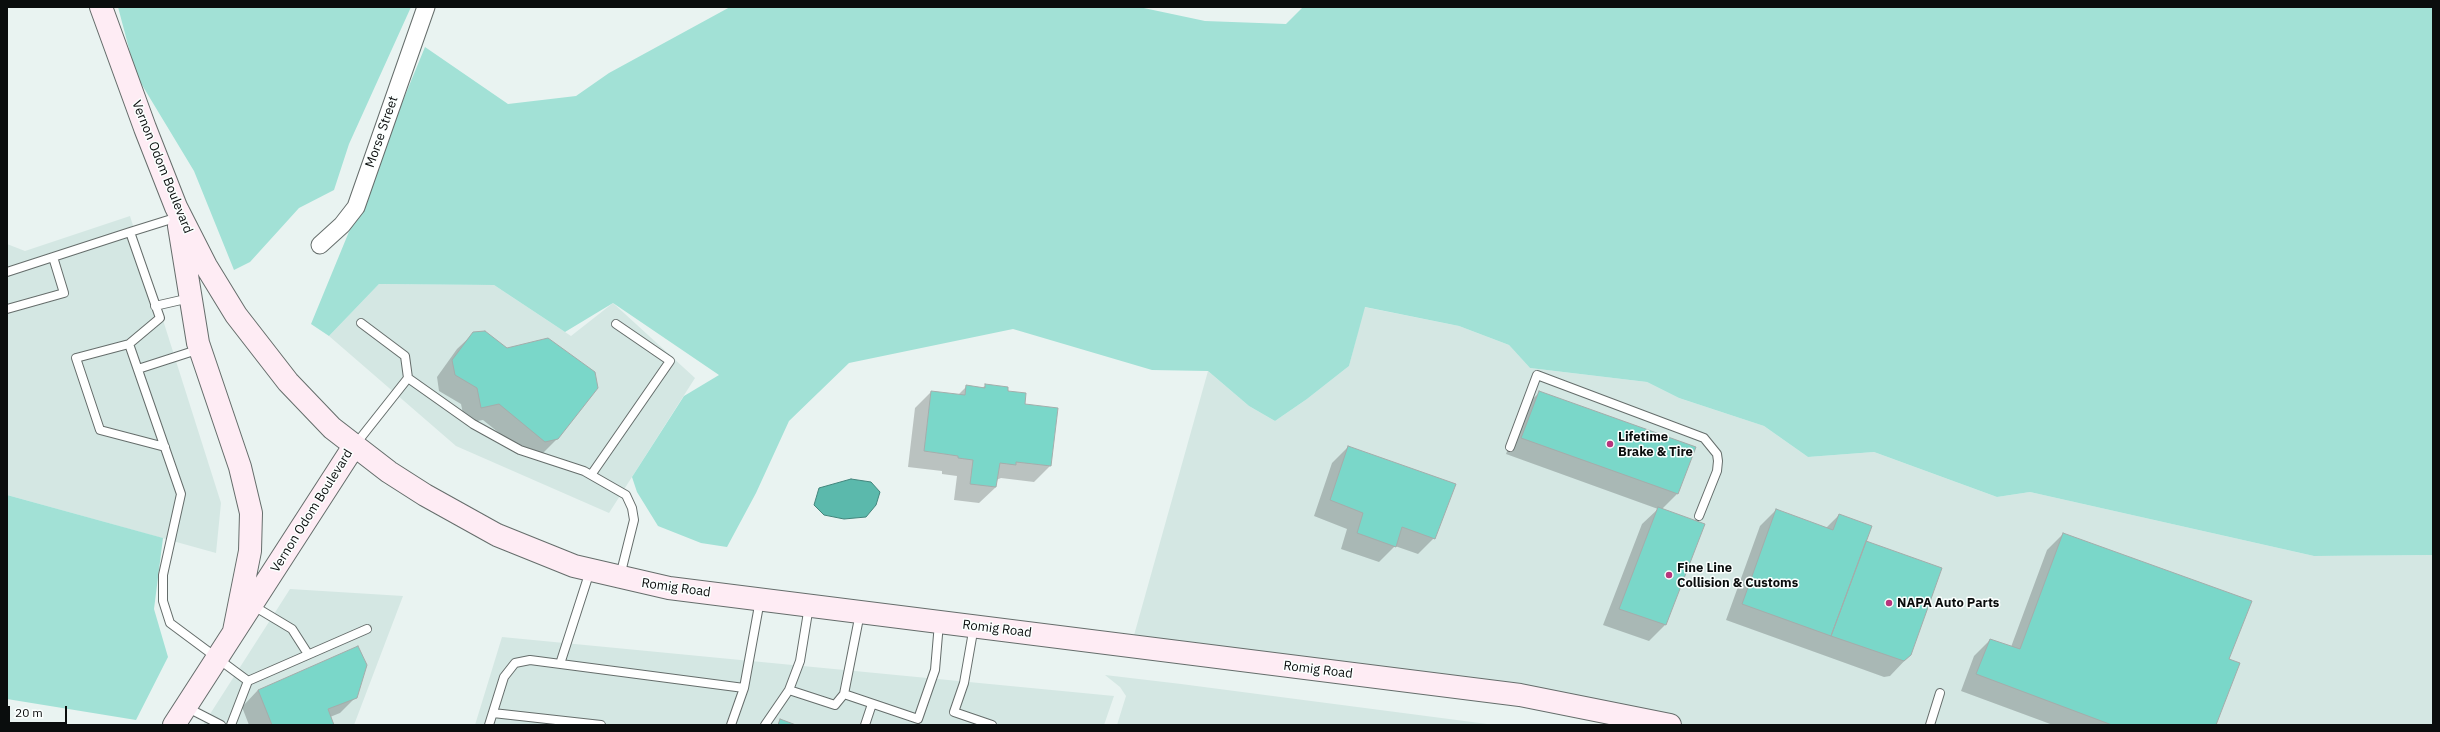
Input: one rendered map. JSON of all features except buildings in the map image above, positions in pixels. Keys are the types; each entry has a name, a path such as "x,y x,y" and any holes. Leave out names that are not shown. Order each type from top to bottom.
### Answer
{"street":[{"name":"Vernon Odom Boulevard","path":"102,7 177,212 206,266 244,326 310,406 354,446 174,725"},
{"name":"Morse Street","path":"320,245 342,225 356,207 426,7"},
{"path":"177,212 190,298 200,349 240,467 251,513 250,551 234,631"},
{"name":"Romig Road","path":"354,446 425,495 485,529 523,547 619,578 670,588 1520,695 1670,725"}],"lane":[{"path":"7,272 130,232 177,212"},
{"path":"130,232 160,318 129,344 76,358 100,430 164,447"},
{"path":"7,309 64,293 53,257"},
{"path":"156,306 190,298"},
{"path":"361,323 404,356 408,378 473,424 520,450 591,475 626,496 632,508 634,520 619,578"},
{"path":"591,475 670,361 616,324"},
{"path":"129,344 164,447 182,494 163,575 163,601 170,623 216,659 248,681"},
{"path":"138,369 200,349"},
{"path":"1510,447 1538,376 1704,438 1717,454 1718,461 1717,471 1699,516"},
{"path":"354,446 408,378"},
{"path":"560,664 591,570"},
{"path":"731,725 744,688 760,599"},
{"path":"252,604 292,629 308,654"},
{"path":"765,725 789,690 800,661 809,605"},
{"path":"789,690 835,705 844,694 860,611"},
{"path":"844,694 918,719 935,670 940,621"},
{"path":"974,626 964,683 954,712 992,725"},
{"path":"231,725 248,681 367,629"},
{"path":"489,725 504,677 515,663 530,660 744,688"},
{"path":"1930,725 1940,693"},
{"path":"865,725 872,704"},
{"path":"186,706 221,725"},
{"path":"493,713 601,725"}],"shaded area":[{"path":"118,7 411,7 349,144 334,190 299,208 250,262 234,270 194,171 136,75"},
{"path":"730,7 1139,7 1205,21 1286,24 1303,7 2433,7 2433,555 2314,556 2030,492 1997,497 1874,452 1808,457 1764,426 1679,398 1647,382 1530,368 1509,345 1459,326 1365,307 1349,366 1307,399 1275,421 1249,406 1208,371 1152,370 1013,329 849,363 789,421 756,493 727,547 701,543 658,526 637,492 632,477 684,396 719,375 613,303 565,332 494,285 379,284 329,336 311,324 425,47 508,104 576,96 609,73"},
{"path":"130,216 221,503 216,553 7,495 7,244 25,251"},
{"path":"379,284 494,285 571,336 613,303 695,378 609,513 456,446 329,336"},
{"path":"1364,307 1459,326 1509,345 1530,368 1647,382 1679,398 1764,426 1808,457 1874,452 1997,497 2030,492 2314,556 2433,555 2433,725 1670,725 1131,646 1208,371 1249,406 1275,421 1307,399 1349,366"},
{"path":"851,479 871,482 880,492 876,505 866,517 844,519 824,515 814,505 819,488"},
{"path":"7,495 163,538 154,609 168,657 136,720 7,699"},
{"path":"290,589 403,596 354,725 203,725"},
{"path":"502,637 1114,696 1104,725 475,725"},
{"path":"1105,675 1495,725 1117,725 1126,696 1120,687"}],"place":[{"name":"Lifetime Brake & Tire","path":"1610,444"},
{"name":"Fine Line Collision & Customs","path":"1669,575"},
{"name":"NAPA Auto Parts","path":"1889,603"}]}
